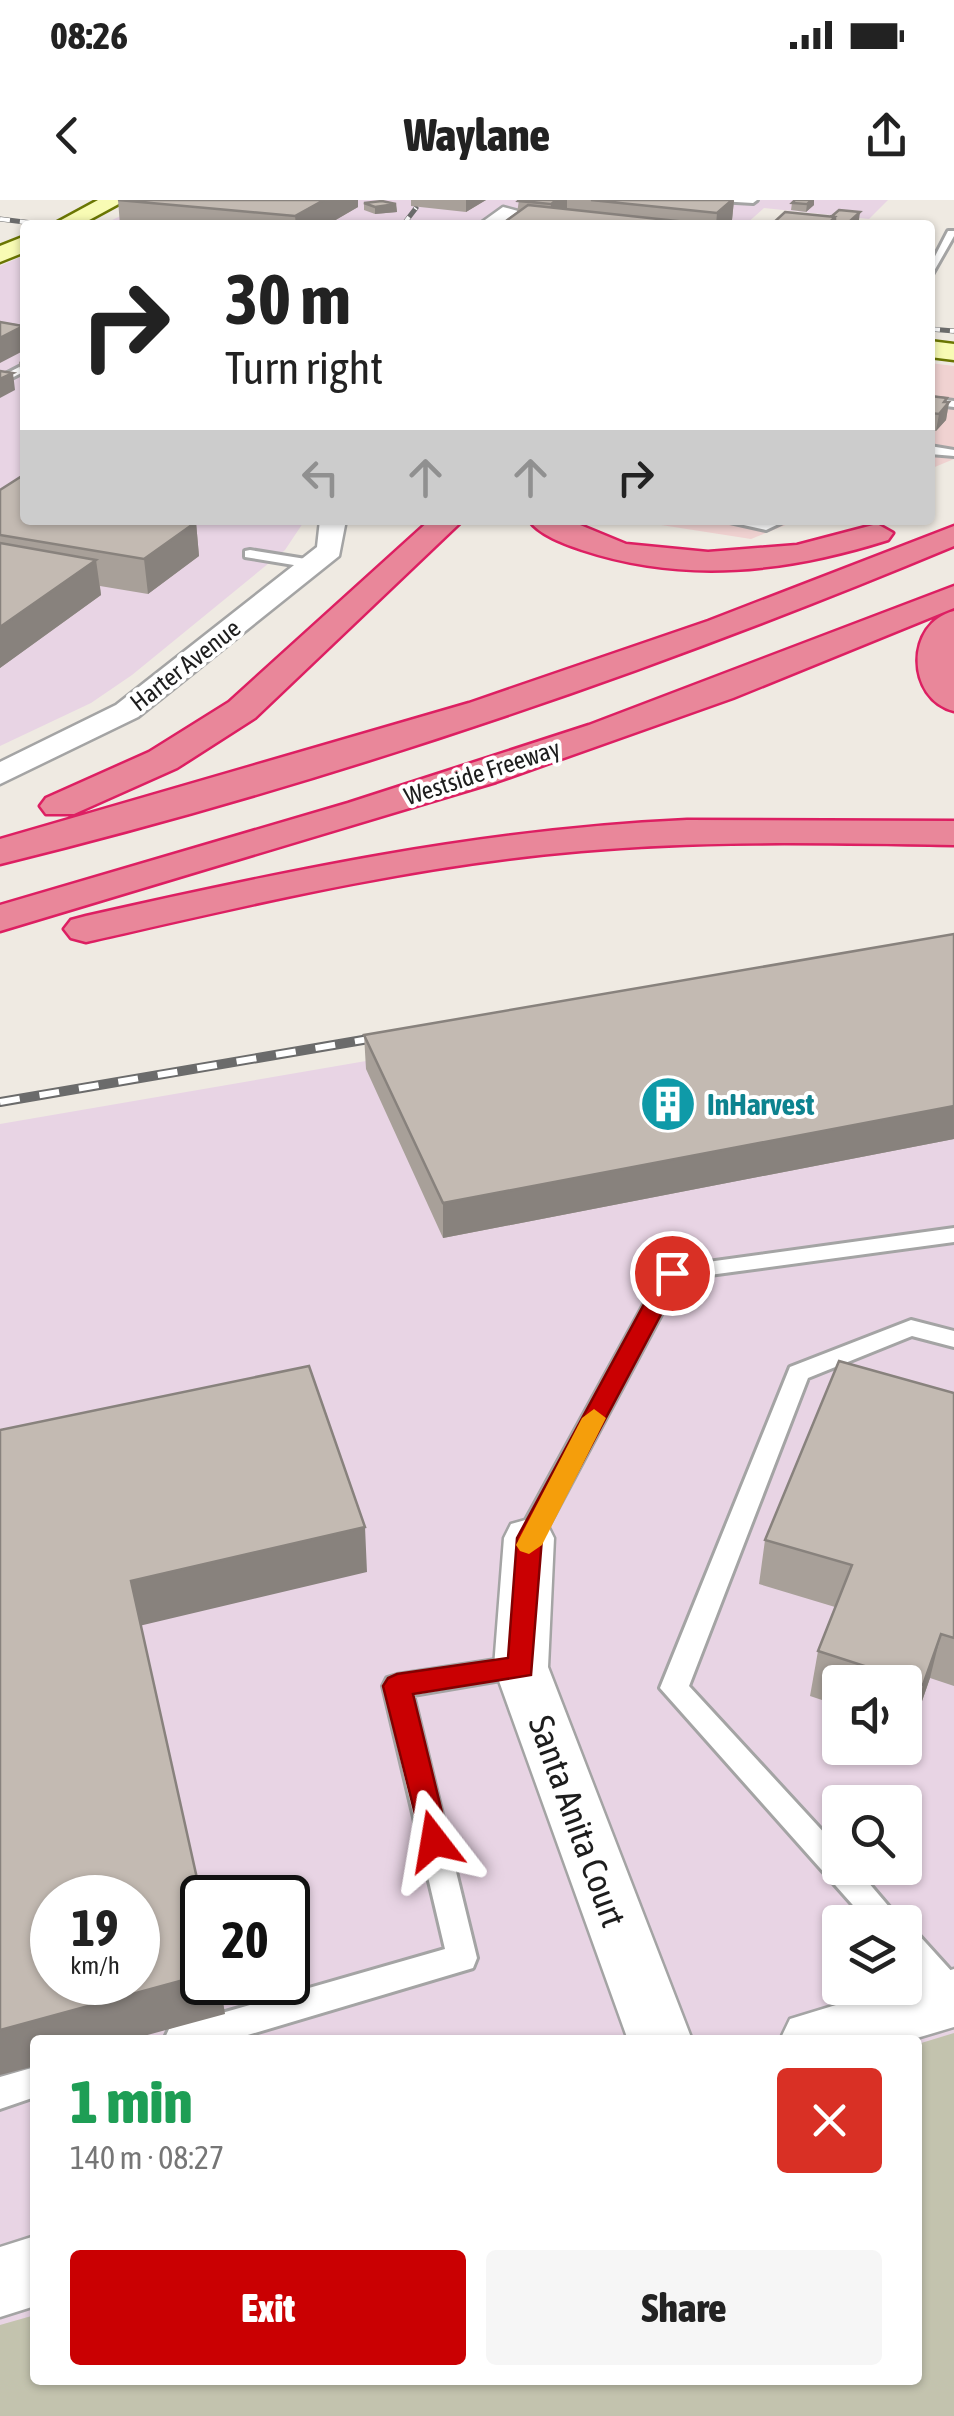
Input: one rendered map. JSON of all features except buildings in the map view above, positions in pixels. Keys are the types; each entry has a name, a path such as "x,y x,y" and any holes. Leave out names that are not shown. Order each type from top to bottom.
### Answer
{"highway":[{"path":"0,827 112,785 208,734 274,685 443,525"},
{"path":"553,525 574,536 627,552 732,561 816,553 898,525"},
{"name":"Westside Freeway","path":"0,852 242,784 538,692 749,617 954,536"},
{"name":"Westside Freeway","path":"0,918 293,833 603,732 954,596"},
{"path":"954,622 936,640 932,657 934,676 954,700"},
{"path":"0,949 334,874 531,844 712,832 954,833"}],"street":[{"path":"75,220 117,203"},
{"name":"Harter Avenue","path":"0,774 127,711 330,550 332,525"},
{"name":"Santa Anita Court","path":"530,1538 521,1668 658,2035"},
{"path":"829,2035 954,1997"},
{"path":"0,2282 30,2273"}],"lane":[{"path":"706,200 752,200"},
{"path":"935,265 951,233"},
{"path":"935,402 954,390"},
{"path":"935,402 954,404"},
{"path":"250,554 312,564"},
{"path":"530,1538 672,1273 954,1235"},
{"path":"872,1905 674,1688 798,1374 912,1328 954,1340"},
{"path":"197,2035 462,1958 397,1686 521,1668"},
{"path":"922,1961 954,1997"},
{"path":"0,2092 30,2083"}],"shaded area":[{"path":"153,200 888,200 869,219 764,208 751,220 112,220"},
{"path":"20,257 20,525 302,525 285,550 132,675 91,703 0,746 0,266"},
{"path":"935,364 954,366 954,459 935,467"},
{"path":"661,525 786,525 751,539"},
{"path":"954,960 954,2416 0,2416 0,1124"},
{"path":"954,2033 954,2416 0,2416 0,2325 30,2316 30,2385 922,2385 922,2043"}],"railway":[{"path":"407,220 416,208"},
{"path":"0,219 20,222"},
{"path":"935,329 954,331"},
{"path":"0,1102 392,1035"}],"slow traffic":[{"path":"529,1545 594,1418"}],"place":[{"name":"InHarvest","path":"668,1104"}],"route":[{"path":"434,1841 397,1686 521,1668 530,1538 672,1273"}]}
